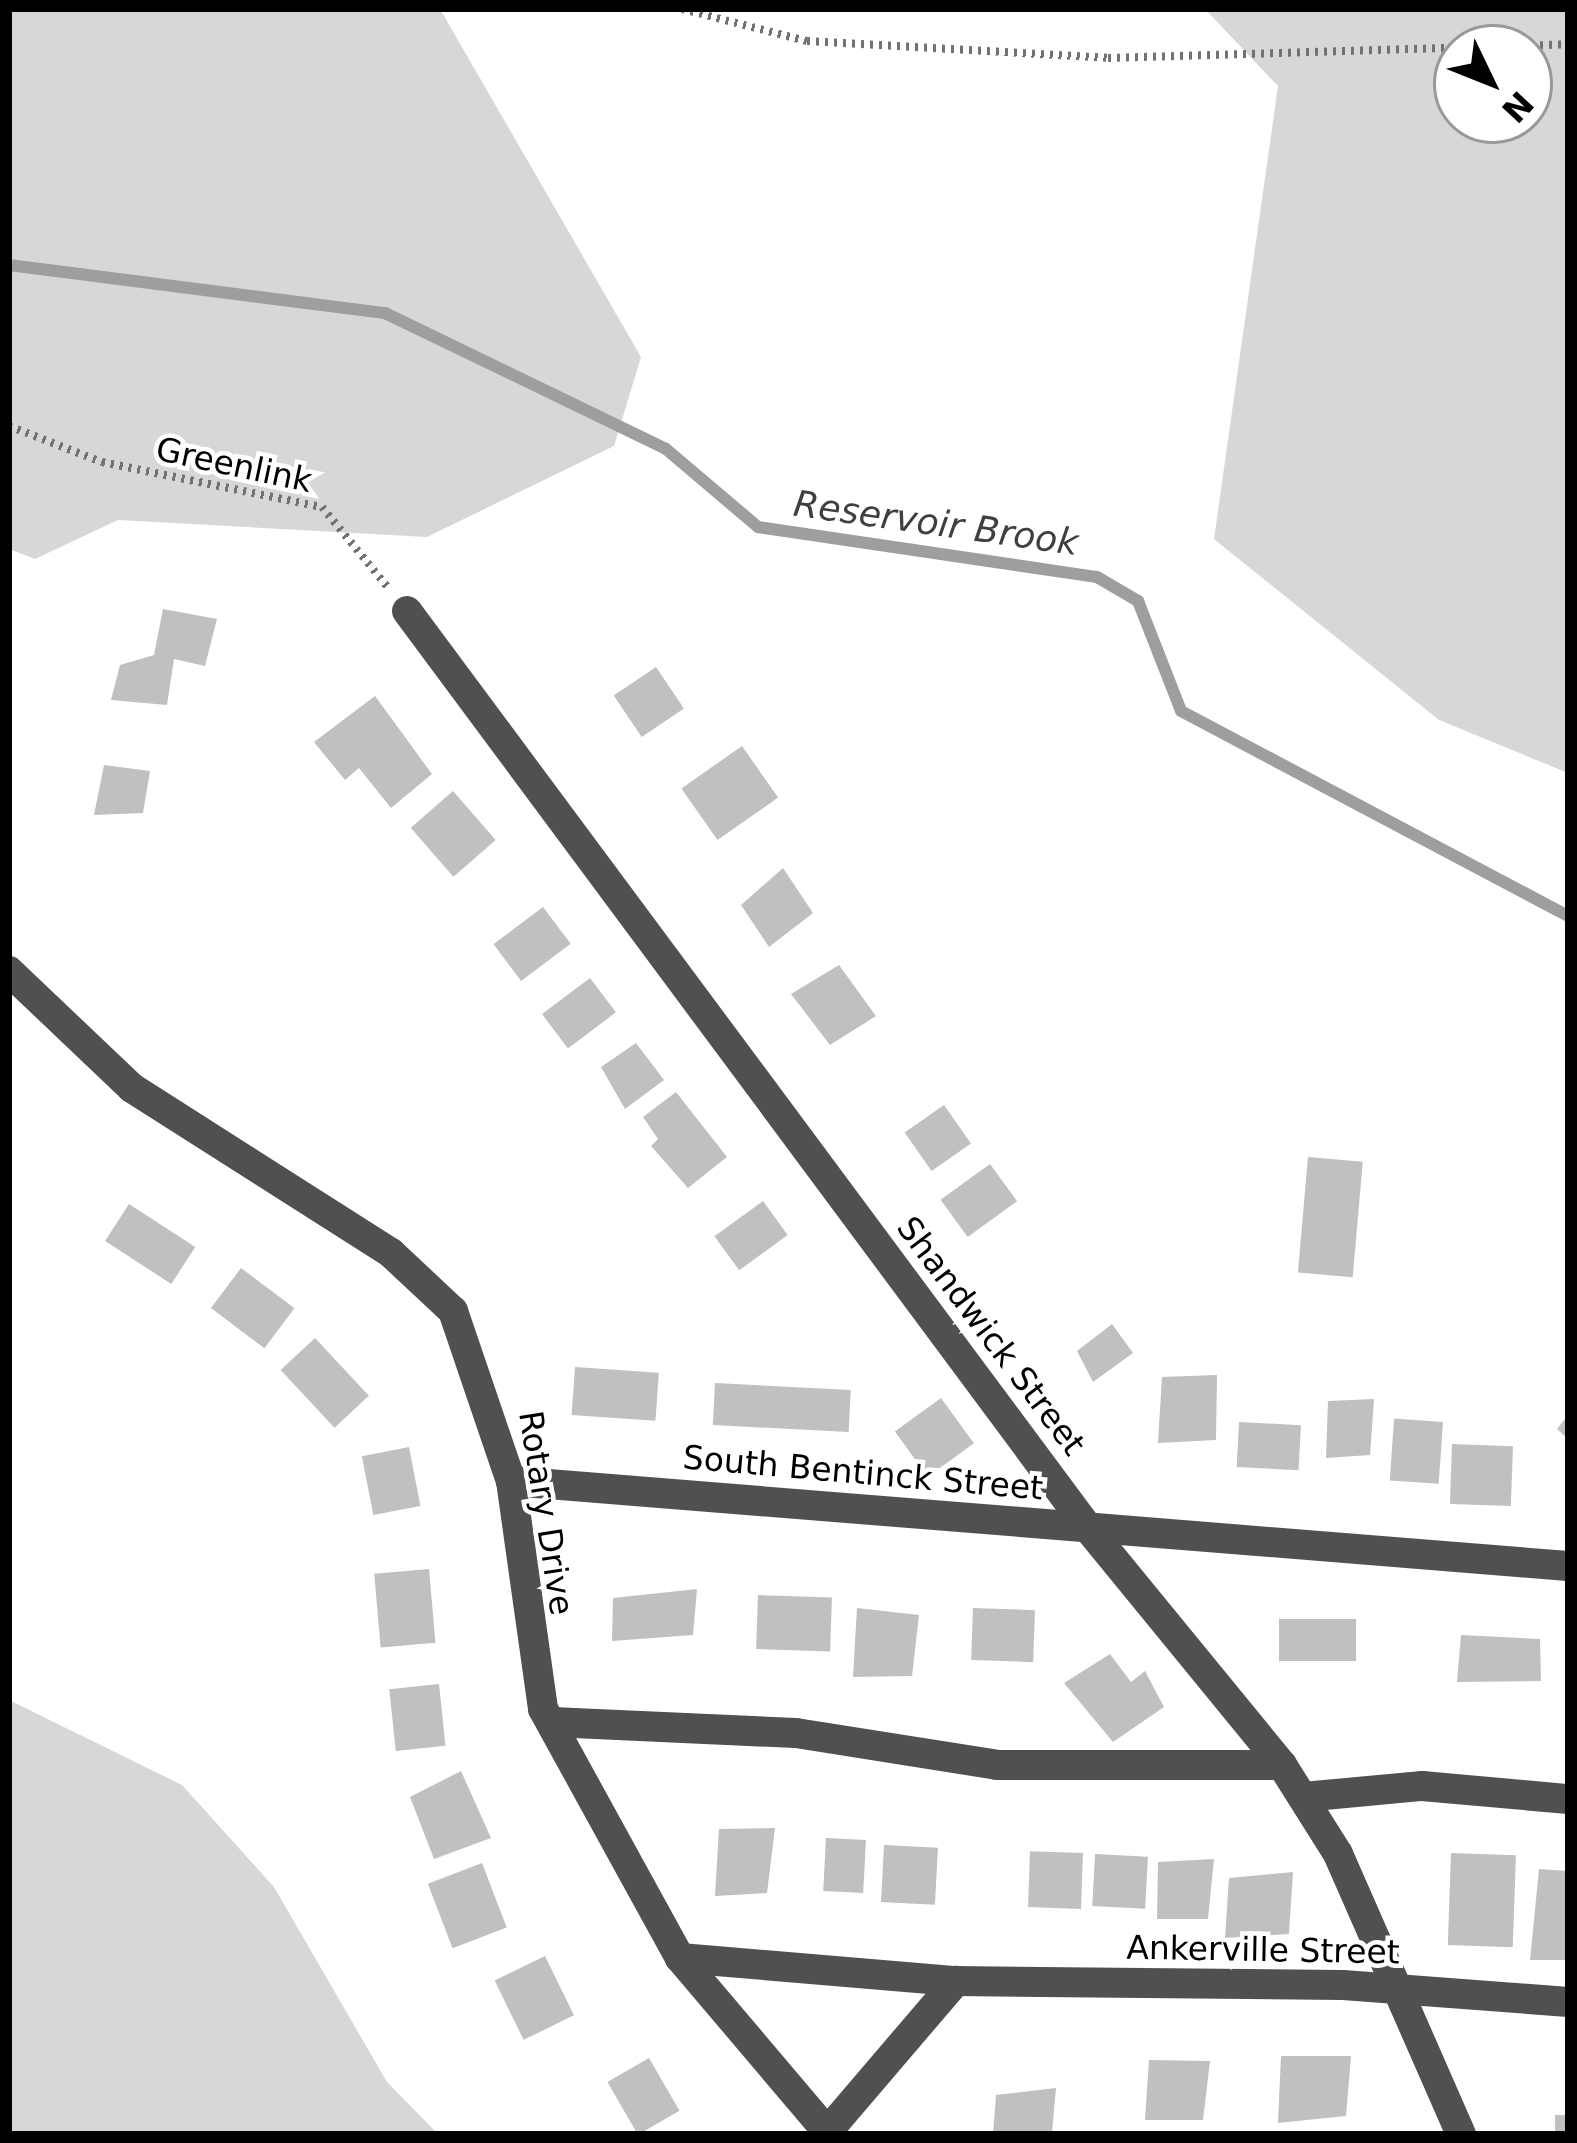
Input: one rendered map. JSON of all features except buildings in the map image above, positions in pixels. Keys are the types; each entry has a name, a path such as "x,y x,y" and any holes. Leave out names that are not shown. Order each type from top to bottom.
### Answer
{"street":[{"name":"Shandwick Street","path":"407,611 1088,1528 1282,1765 1303,1797 1397,1988 1461,2134"},
{"name":"Rotary Drive","path":"9,971 148,1100 428,1283 469,1339 512,1481 552,1722 680,1958 828,2133"},
{"name":"South Bentinck Street","path":"512,1481 1568,1566"},
{"path":"552,1722 796,1733 1017,1766 1282,1765"},
{"path":"1303,1797 1422,1786 1568,1799"},
{"name":"Ankerville Street","path":"680,1958 956,1981 1397,1988 1568,2002"},
{"path":"828,2133 956,1981"}],"path":[{"path":"682,9 807,41 1108,58 1568,44"},
{"name":"Greenlink","path":"9,426 102,462 322,507 407,611"}],"shaded area":[{"path":"9,9 440,9 641,357 614,446 427,537 118,520 35,559 9,549"},
{"path":"1205,9 1568,9 1568,773 1439,720 1214,539 1278,86"},
{"path":"9,1700 182,1785 274,1887 387,2082 438,2134 9,2134"}],"waterway":[{"name":"Reservoir Brook","path":"9,265 385,313 666,449 758,527 1097,577 1138,601 1181,711 1568,916"}]}
